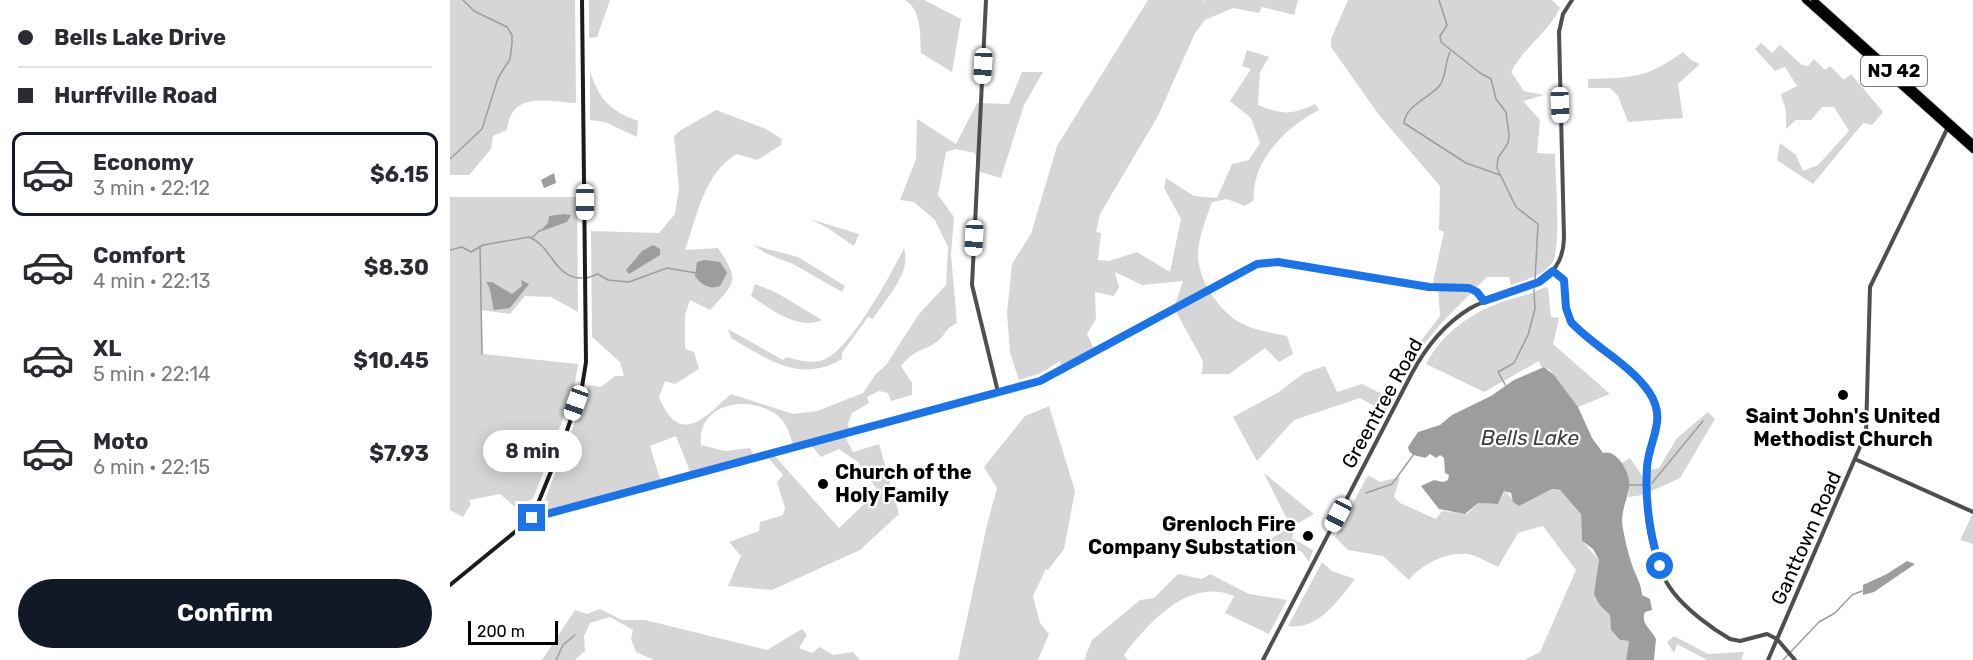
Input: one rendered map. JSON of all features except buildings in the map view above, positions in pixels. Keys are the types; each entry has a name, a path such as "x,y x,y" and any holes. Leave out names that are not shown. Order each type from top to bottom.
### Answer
{"highway":[{"name":"NJ 42","path":"1805,0 1949,125 1973,143"},
{"name":"NJ 42","path":"1814,0 1973,150"},
{"path":"1816,10 1846,33 1850,32"}],"main road":[{"path":"450,585 532,518 563,442 582,387 586,362 582,0"}],"street":[{"path":"986,0 972,285 998,392"},
{"path":"1572,0 1562,16 1559,28 1564,243 1560,262 1553,271 1564,280 1566,308 1571,322 1643,384 1655,403 1658,423 1647,463 1649,526 1667,582 1680,599 1730,639 1740,641 1763,633 1777,639 1795,660"},
{"name":"Ganttown Road","path":"1768,660 1857,460 1868,427 1870,287 1949,125"},
{"path":"532,518 998,392 1058,373 1229,277 1261,263 1278,262 1429,287 1469,288 1477,292 1484,301"},
{"name":"Greentree Road","path":"1263,660 1419,360 1444,328 1484,301 1539,282 1553,271"},
{"path":"1857,460 1973,512"}],"shaded area":[{"path":"450,0 575,0 576,103 542,100 523,104 515,109 507,130 493,136 491,149 469,175 450,175"},
{"path":"589,0 610,0 597,37 589,38"},
{"path":"905,0 924,0 961,19 952,72 921,53 920,31 915,10"},
{"path":"1148,0 1204,0 1203,3 1205,0 1298,0 1294,15 1262,7 1259,13 1233,8 1205,20 1195,33 1158,116 1100,214 1096,232 1101,233 1098,260 1109,261 1137,252 1170,272 1181,219 1164,188 1166,178 1194,196 1217,198 1232,164 1249,160 1260,143 1251,118 1230,101 1251,69 1242,66 1247,50 1269,57 1260,72 1258,105 1274,111 1293,112 1315,104 1319,110 1294,126 1273,147 1258,172 1254,200 1245,206 1227,199 1212,202 1201,235 1198,256 1199,266 1207,287 1221,307 1247,326 1287,336 1293,354 1279,362 1265,348 1229,374 1202,374 1203,361 1174,308 1183,281 1142,285 1115,272 1119,287 1114,296 1095,292 1096,319 1087,334 1096,353 1062,370 1060,361 1041,373 1019,380 1010,353 1007,313 1012,264 1031,234 1057,146"},
{"path":"1348,0 1552,0 1560,8 1511,72 1524,91 1544,95 1523,101 1540,120 1537,153 1555,154 1557,243 1552,263 1539,274 1511,285 1509,277 1487,277 1434,332 1408,370 1401,367 1440,316 1438,288 1432,287 1444,232 1439,230 1440,186 1379,115 1331,47 1331,39"},
{"path":"1761,43 1772,53 1780,45 1802,65 1808,66 1814,59 1825,70 1830,66 1844,80 1851,74 1883,112 1872,125 1863,123 1813,184 1777,160 1780,143 1796,155 1803,171 1818,165 1849,131 1834,107 1822,107 1811,120 1796,120 1786,129 1786,111 1781,94 1797,86 1785,67 1775,71 1755,49"},
{"path":"1683,52 1691,60 1700,64 1678,84 1683,118 1628,122 1618,96 1610,88 1588,88 1588,79 1628,77 1649,72"},
{"path":"590,71 597,89 607,103 620,113 638,121 637,137 605,122 590,120"},
{"path":"1022,72 1043,72 1024,105 1001,178 980,172 975,153 956,149 946,152 938,195 954,217 951,255 957,323 935,343 912,355 901,366 912,383 912,395 891,401 888,393 879,391 867,397 869,403 852,413 848,424 850,433 844,435 853,452 879,444 899,514 860,550 772,590 728,586 741,556 729,542 759,531 760,522 783,515 785,508 777,482 783,475 766,455 772,453 839,528 878,491 858,462 839,449 821,457 810,444 794,448 783,421 777,415 752,405 727,406 716,412 707,420 702,431 701,445 725,451 750,448 755,457 691,474 676,436 650,446 661,482 539,515 589,385 601,387 615,376 624,376 620,362 592,337 591,231 659,233 675,214 679,188 674,136 716,110 766,129 782,139 781,145 757,160 737,154 717,172 703,196 685,250 718,248 730,268 732,281 730,287 710,310 690,300 685,315 685,349 694,352 699,369 675,384 665,381 659,397 675,421 684,425 702,419 731,394 793,414 817,411 863,393 876,374 886,365 919,314 946,285 948,247 935,220 914,202 900,200 916,159 917,119 956,144 977,103 1009,104"},
{"path":"450,197 577,197 578,312 551,297 525,296 510,314 481,310 483,354 578,364 574,389 534,497 520,511 500,494 469,500 471,504 463,517 450,510"},
{"path":"810,219 859,234 854,246 826,227"},
{"path":"753,245 798,257 845,286 842,292 793,264 767,254"},
{"path":"904,248 904,267 896,285 873,319 868,317 842,353 842,359 827,366 798,369 758,354 731,338 728,329 783,360 786,357 809,362 823,360 845,343 857,328"},
{"path":"755,284 777,293 822,320 804,323 785,317 751,296"},
{"path":"1545,287 1548,288 1551,317 1559,318 1553,344 1610,394 1578,407 1549,369 1541,367 1539,361 1484,392 1426,364 1438,345 1472,316 1499,303"},
{"path":"1325,366 1337,392 1362,384 1392,399 1385,412 1360,398 1294,420 1257,461 1233,417 1279,392 1304,373"},
{"path":"1049,406 1075,491 1064,549 1048,570 1046,569 1033,596 1040,623 1049,634 1038,660 958,660 997,488 984,467 1025,416"},
{"path":"1708,412 1715,419 1680,478 1643,495 1628,497 1629,486 1622,463 1630,458 1643,477 1650,470 1659,468 1677,438"},
{"path":"1370,426 1375,428 1370,437 1365,435 1362,441 1367,444 1363,452 1358,449 1362,443 1356,440 1361,431 1366,434"},
{"path":"1264,473 1314,514 1295,525 1292,538 1313,550 1309,562 1302,552 1293,548 1287,555 1265,542 1291,527"},
{"path":"1368,475 1380,482 1400,477 1394,497 1400,503 1436,519 1442,511 1467,514 1478,503 1498,504 1505,491 1519,506 1552,489 1561,491 1581,513 1582,541 1599,560 1596,598 1610,615 1611,630 1620,640 1629,641 1626,660 1524,660 1540,652 1576,570 1543,526 1518,533 1498,567 1472,555 1455,554 1429,563 1409,580 1383,556 1348,550 1335,537"},
{"path":"1973,515 1973,544 1960,540"},
{"path":"1322,562 1332,571 1355,579 1335,604 1318,619 1309,624 1288,626"},
{"path":"1178,574 1202,579 1210,574 1249,594 1287,600 1269,634 1225,613 1234,596 1217,592 1201,593 1186,598 1158,617 1124,655 1128,660 1084,660 1092,640 1140,600 1154,598"},
{"path":"600,609 622,620 645,620 767,650 802,629 807,635 799,648 812,653 820,647 833,655 853,652 860,660 654,660 636,652 631,639 633,630 610,617 590,623 584,636 585,651 575,660 542,660 575,610 587,614"},
{"path":"1674,636 1708,654 1744,652 1741,660 1707,660 1677,644 1674,653 1667,642"}],"water":[{"path":"554,173 556,183 544,188 541,180"},
{"path":"571,215 567,222 539,232 548,223 549,216"},
{"path":"653,245 660,249 660,255 629,274 626,270 642,251"},
{"path":"705,260 720,262 727,273 720,286 706,286 695,276 697,262"},
{"path":"521,280 529,284 510,308 494,310 486,282 492,282 512,294 522,286"},
{"name":"Bells Lake","path":"1544,367 1554,375 1578,407 1592,438 1603,453 1618,458 1626,470 1629,488 1622,523 1629,556 1642,595 1650,599 1652,610 1645,612 1644,619 1656,639 1654,660 1626,660 1629,641 1620,640 1611,630 1610,615 1599,604 1594,594 1599,560 1593,549 1582,541 1581,514 1560,490 1552,489 1519,506 1513,502 1511,493 1504,491 1498,504 1478,503 1465,514 1439,509 1421,486 1434,480 1443,482 1448,480 1449,475 1445,473 1444,458 1440,455 1436,458 1430,454 1425,458 1411,453 1408,447 1418,432 1440,425 1452,415 1491,396 1514,380"},
{"path":"1907,561 1915,564 1874,592 1863,595 1863,585 1887,574"}],"waterway":[{"path":"450,159 482,129 498,78 510,59 512,44 512,35 507,27 474,11 463,0"},
{"path":"1439,0 1447,25 1440,36 1441,42 1491,79 1496,99 1506,112 1508,143 1498,158 1497,168 1516,207 1538,224 1535,280"},
{"path":"1450,52 1440,85 1409,111 1404,123 1466,163 1500,175"},
{"path":"533,237 540,230"},
{"path":"450,250 462,247 471,252 483,245 529,237 537,241 565,273 582,278"},
{"path":"480,247 482,354"},
{"path":"587,278 598,274 608,280 629,282 667,268 696,273"},
{"path":"1506,386 1498,372 1514,363 1528,335 1535,309 1534,289"},
{"path":"1652,483 1703,421"},
{"path":"1366,493 1392,484 1414,454"},
{"path":"1627,485 1644,485"},
{"path":"1783,660 1819,622 1835,613 1852,595 1862,591"},
{"path":"556,660 563,645 575,635"}],"place":[{"name":"Saint John's United Methodist Church","path":"1843,395"},
{"name":"Church of the Holy Family","path":"823,484"},
{"name":"Grenloch Fire Company Substation","path":"1308,536"}],"route":[{"path":"532,518 1040,381 1257,264 1278,262 1429,287 1469,288 1477,292 1484,301 1539,282 1553,271 1564,280 1567,315 1571,322 1643,384 1655,403 1658,423 1657,434 1647,463 1648,507 1650,534 1660,566"}]}
